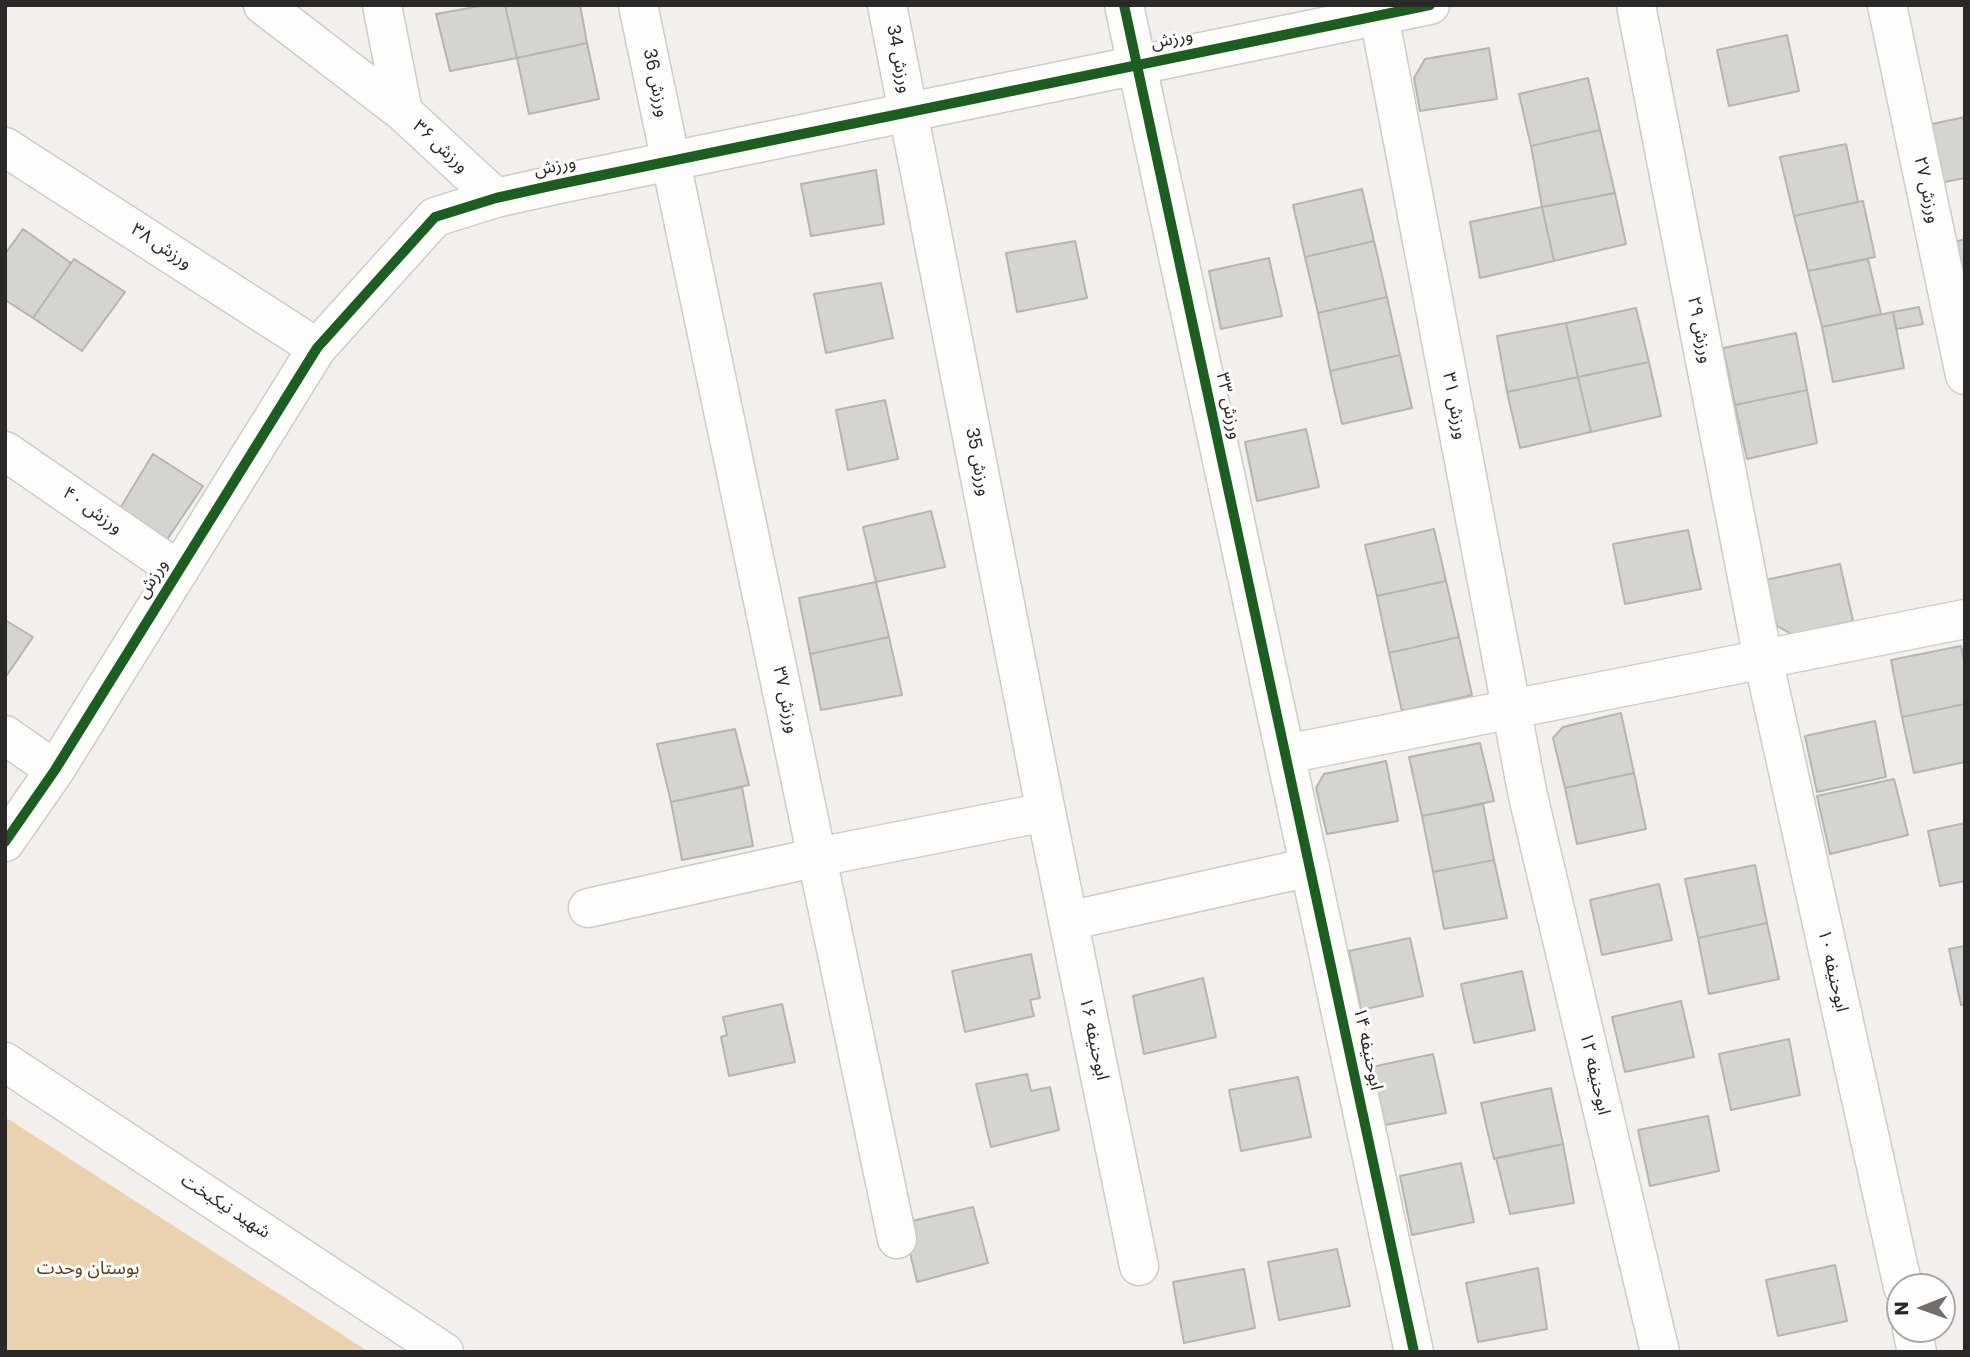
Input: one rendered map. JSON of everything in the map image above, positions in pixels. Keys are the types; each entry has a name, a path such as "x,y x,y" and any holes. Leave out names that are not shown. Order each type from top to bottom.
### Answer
{"street":[{"path":"262,5 403,112"},
{"name":"ورزش ۳۶","path":"382,5 403,112 496,198"},
{"name":"ورزش 36","path":"638,5 673,161"},
{"name":"ورزش 34","path":"887,5 909,113"},
{"name":"ورزش ۳۳","path":"1124,5 1286,754"},
{"name":"ورزش","path":"5,842 55,770 317,348 435,217 496,198 1136,65 1378,10 1430,5"},
{"name":"ورزش ۲۹","path":"1636,5 1763,657"},
{"name":"ورزش ۲۷","path":"1887,5 1965,375"},
{"name":"ورزش ۳۱","path":"1378,10 1528,796"},
{"name":"ورزش 35","path":"909,113 1046,812"},
{"name":"ورزش ۳۸","path":"5,147 317,348"},
{"name":"ورزش ۳۷","path":"673,161 897,1239"},
{"name":"ورزش ۴۰","path":"5,451 179,570"},
{"path":"1286,754 1763,657 1965,619"},
{"name":"ابوحنیفه ۱۰","path":"1763,657 1899,1273"},
{"path":"5,735 55,770"},
{"name":"ابوحنیفه ۱۴","path":"1286,754 1414,1352"},
{"name":"ابوحنیفه ۱۲","path":"1528,796 1660,1352"},
{"path":"588,908 818,857 1046,812"},
{"name":"ابوحنیفه ۱۶","path":"1046,812 1139,1266"},
{"path":"1068,921 1310,867"},
{"name":"شهید نیکبخت","path":"5,1062 444,1352"}],"green space":[{"name":"بوستان وحدت","path":"5,1117 369,1352 5,1352"}],"building":[{"path":"486,5 505,5 517,58 450,71 436,14"},
{"path":"505,5 580,5 587,43 517,58"},
{"path":"1787,35 1799,91 1729,106 1717,50"},
{"path":"587,43 599,99 529,114 517,58"},
{"path":"1489,48 1497,99 1420,111 1414,78 1425,59"},
{"path":"1588,78 1600,130 1531,146 1519,94"},
{"path":"1965,117 1965,178 1939,183 1927,125"},
{"path":"1600,130 1615,193 1542,207 1531,146"},
{"path":"1846,144 1858,202 1794,216 1780,157"},
{"path":"876,170 884,224 811,236 801,184"},
{"path":"1362,189 1374,241 1305,257 1293,205"},
{"path":"1615,193 1626,244 1554,261 1542,207"},
{"path":"1863,201 1875,257 1808,271 1794,216"},
{"path":"1542,207 1554,261 1480,278 1470,222"},
{"path":"23,229 71,263 33,318 5,300 5,254"},
{"path":"1965,239 1965,300 1948,244"},
{"path":"1075,241 1087,298 1017,312 1006,253"},
{"path":"1374,241 1387,297 1318,313 1305,257"},
{"path":"1269,258 1282,316 1221,329 1209,271"},
{"path":"74,259 125,292 82,351 33,318"},
{"path":"1868,259 1881,314 1822,327 1808,271"},
{"path":"881,283 893,338 826,353 814,294"},
{"path":"1387,297 1400,355 1330,371 1318,313"},
{"path":"1919,307 1923,324 1896,329 1893,312"},
{"path":"1636,308 1649,362 1578,377 1566,323"},
{"path":"1893,312 1904,368 1833,382 1822,327"},
{"path":"1566,323 1578,377 1507,392 1497,336"},
{"path":"1796,333 1807,390 1735,405 1723,348"},
{"path":"1400,355 1412,408 1342,424 1330,371"},
{"path":"1649,362 1661,416 1591,432 1578,377"},
{"path":"1578,377 1591,432 1520,448 1507,392"},
{"path":"1807,390 1817,443 1747,459 1735,405"},
{"path":"885,400 898,459 848,470 836,410"},
{"path":"1306,429 1319,487 1257,501 1245,442"},
{"path":"153,454 203,486 162,547 116,515"},
{"path":"931,511 945,567 876,582 863,527"},
{"path":"1434,529 1446,581 1377,596 1365,545"},
{"path":"1688,530 1701,589 1625,604 1613,544"},
{"path":"1840,564 1853,621 1793,635 1777,626 1765,580"},
{"path":"1446,581 1459,637 1389,653 1377,596"},
{"path":"876,582 889,637 810,654 799,598"},
{"path":"5,620 33,637 5,678"},
{"path":"889,637 902,695 821,710 810,654"},
{"path":"1459,637 1472,695 1402,711 1389,653"},
{"path":"1961,646 1965,665 1965,704 1902,717 1891,660"},
{"path":"1965,704 1965,762 1914,773 1902,717"},
{"path":"1621,713 1634,773 1565,788 1553,738 1563,727"},
{"path":"1875,721 1886,777 1817,792 1805,736"},
{"path":"735,729 749,785 671,802 657,744"},
{"path":"1480,743 1494,801 1422,816 1409,757"},
{"path":"1386,761 1398,821 1327,834 1316,788 1324,774"},
{"path":"1634,773 1646,829 1577,844 1565,788"},
{"path":"1894,779 1908,835 1830,854 1817,796"},
{"path":"742,787 753,846 682,860 671,802"},
{"path":"1483,804 1494,860 1433,872 1422,816"},
{"path":"1965,823 1965,881 1940,886 1928,831"},
{"path":"1494,860 1507,918 1444,929 1433,872"},
{"path":"1755,865 1767,923 1698,938 1685,879"},
{"path":"1659,884 1672,940 1602,955 1590,900"},
{"path":"1767,923 1779,979 1709,994 1698,938"},
{"path":"1410,938 1423,996 1361,1010 1349,951"},
{"path":"1965,946 1965,1004 1961,1005 1949,949"},
{"path":"1031,954 1040,998 1030,1000 1034,1016 965,1032 952,971"},
{"path":"1522,971 1535,1030 1474,1043 1461,984"},
{"path":"1203,978 1216,1037 1144,1054 1133,996"},
{"path":"1681,1001 1694,1057 1625,1072 1612,1017"},
{"path":"782,1004 795,1062 729,1076 721,1037 727,1035 723,1017"},
{"path":"1789,1039 1800,1095 1731,1110 1719,1054"},
{"path":"1433,1054 1446,1113 1385,1125 1372,1067"},
{"path":"1027,1074 1031,1091 1050,1087 1059,1130 991,1147 976,1084"},
{"path":"1298,1077 1311,1137 1241,1151 1229,1090"},
{"path":"1551,1088 1563,1144 1494,1159 1481,1103"},
{"path":"1708,1116 1719,1171 1650,1186 1638,1130"},
{"path":"1563,1144 1574,1203 1510,1214 1496,1158"},
{"path":"1461,1163 1474,1222 1412,1235 1400,1176"},
{"path":"973,1207 988,1263 917,1282 903,1223"},
{"path":"1337,1249 1350,1306 1279,1320 1268,1262"},
{"path":"1835,1265 1847,1321 1778,1336 1766,1280"},
{"path":"1538,1268 1547,1329 1478,1342 1466,1283"},
{"path":"1244,1269 1255,1328 1184,1343 1173,1282"}],"cycle path":[{"path":"1124,5 1414,1352"},
{"path":"5,842 55,770 317,348 435,217 496,198 559,184 1430,5"}]}
